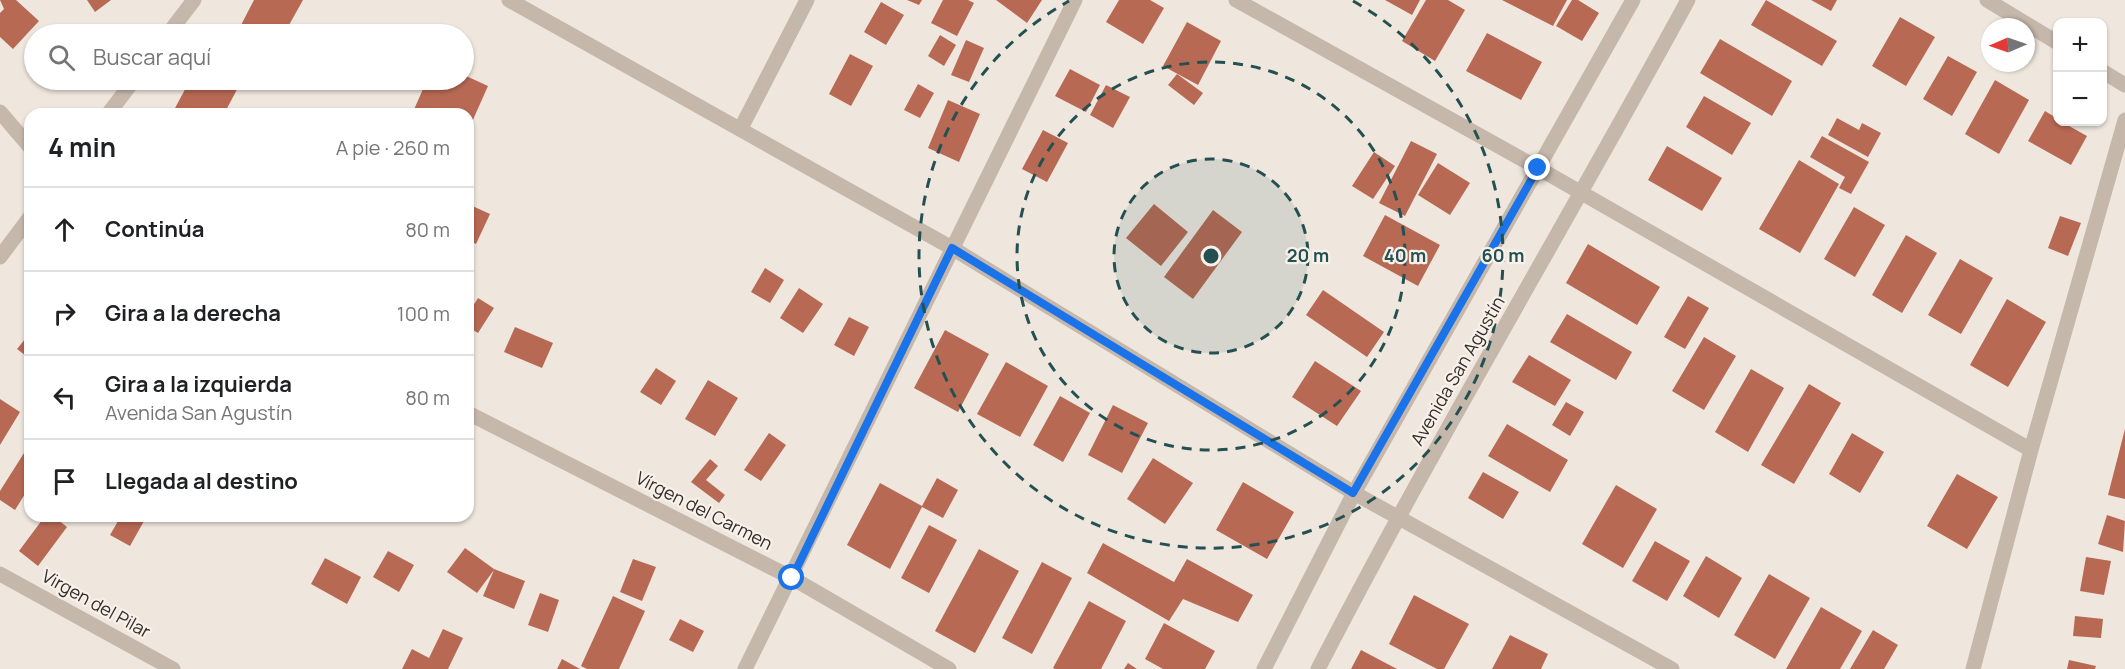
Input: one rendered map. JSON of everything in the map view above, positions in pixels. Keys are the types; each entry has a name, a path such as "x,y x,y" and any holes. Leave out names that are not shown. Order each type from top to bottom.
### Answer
{"street":[{"path":"176,24 194,0"},
{"path":"509,0 952,248 1353,493 1672,669"},
{"path":"741,128 807,0"},
{"path":"745,669 792,578 1075,0"},
{"path":"1236,0 1538,168 2031,450"},
{"name":"Avenida San Agustín","path":"1264,669 1353,493 1633,0"},
{"name":"Avenida San Agustín","path":"1318,669 1397,517 1582,194 1688,0"},
{"path":"1987,0 2053,41"},
{"path":"2105,72 2125,85"},
{"path":"113,108 126,90"},
{"path":"0,112 24,140"},
{"path":"1973,669 2031,450 2125,120"},
{"path":"0,257 24,225"},
{"name":"Vírgen del Carmen","path":"474,416 792,578 949,669"},
{"name":"Virgen del Pilar","path":"0,574 173,669"}],"building":[{"path":"0,0 16,0 39,21 36,24 24,24 24,37 13,49 0,37 0,13 4,9"},
{"path":"87,0 111,0 95,12"},
{"path":"254,0 303,0 290,24 242,24"},
{"path":"907,0 922,0 919,5"},
{"path":"943,0 968,0 974,3 957,36 931,23"},
{"path":"996,0 1042,0 1027,23"},
{"path":"1119,0 1150,0 1164,8 1143,44 1106,22"},
{"path":"1385,0 1420,0 1412,15"},
{"path":"1426,0 1448,0 1465,10 1435,61 1402,41"},
{"path":"1502,0 1567,0 1553,26"},
{"path":"1572,0 1578,0 1599,13 1582,41 1556,26"},
{"path":"1766,0 1837,41 1822,66 1751,25"},
{"path":"1811,0 1837,0 1831,11"},
{"path":"881,2 904,15 886,45 864,32"},
{"path":"1900,17 1935,37 1906,86 1872,66"},
{"path":"1187,22 1221,41 1198,85 1163,66"},
{"path":"1487,33 1542,62 1521,100 1466,71"},
{"path":"940,35 956,45 944,66 928,56"},
{"path":"1720,39 1792,81 1772,116 1700,73"},
{"path":"966,40 984,48 969,82 951,75"},
{"path":"850,54 873,66 851,106 829,94"},
{"path":"1948,56 1977,72 1952,116 1923,99"},
{"path":"1070,69 1100,85 1086,112 1055,96"},
{"path":"1177,74 1203,93 1194,105 1168,85"},
{"path":"474,80 488,86 474,118 474,108 415,108 423,90 474,90"},
{"path":"1995,80 2029,100 1999,154 1965,134"},
{"path":"918,84 934,93 920,118 904,110"},
{"path":"1106,85 1130,97 1113,128 1090,115"},
{"path":"185,90 237,90 227,108 175,108"},
{"path":"1704,96 1751,123 1732,155 1686,127"},
{"path":"948,100 980,114 959,162 928,148"},
{"path":"2045,111 2053,116 2053,126 2069,126 2087,136 2071,165 2028,141"},
{"path":"1837,118 1859,130 1862,123 1881,133 1868,157 1828,135"},
{"path":"1043,130 1068,143 1047,182 1022,169"},
{"path":"1822,136 1869,162 1851,194 1839,188 1845,177 1810,157"},
{"path":"1411,141 1437,154 1405,216 1379,203"},
{"path":"1667,146 1722,178 1702,211 1648,180"},
{"path":"1374,152 1395,166 1373,199 1352,186"},
{"path":"1799,160 1839,184 1800,253 1759,229"},
{"path":"1438,163 1470,183 1450,215 1418,195"},
{"path":"1154,204 1188,232 1161,266 1126,238"},
{"path":"474,207 490,214 476,244 474,243"},
{"path":"1854,207 1885,225 1855,277 1824,259"},
{"path":"1213,210 1242,232 1193,299 1164,277"},
{"path":"1385,215 1440,245 1418,286 1363,256"},
{"path":"2060,216 2081,223 2068,256 2048,248"},
{"path":"1906,235 1937,253 1902,313 1872,295"},
{"path":"1588,244 1660,287 1637,325 1566,283"},
{"path":"1960,259 1993,278 1961,334 1928,315"},
{"path":"765,268 784,280 770,303 751,292"},
{"path":"799,288 823,304 803,333 780,318"},
{"path":"1323,290 1384,332 1367,357 1306,315"},
{"path":"1688,296 1709,308 1685,349 1664,337"},
{"path":"478,298 494,308 478,333 474,331 474,304"},
{"path":"2007,299 2046,322 2008,387 1970,365"},
{"path":"1567,314 1632,352 1616,380 1550,342"},
{"path":"849,317 869,327 854,356 834,345"},
{"path":"515,327 553,343 542,368 504,352"},
{"path":"945,330 989,354 958,412 914,388"},
{"path":"1704,337 1736,356 1704,410 1672,391"},
{"path":"24,340 24,354 17,349"},
{"path":"1529,355 1571,380 1555,406 1512,382"},
{"path":"1315,361 1361,391 1337,426 1292,397"},
{"path":"1006,362 1048,386 1020,437 977,414"},
{"path":"656,368 676,381 661,405 640,392"},
{"path":"1751,369 1784,388 1748,452 1715,432"},
{"path":"708,380 738,398 715,436 685,419"},
{"path":"1809,384 1841,403 1794,484 1761,465"},
{"path":"1060,396 1090,413 1063,462 1033,445"},
{"path":"0,399 20,412 0,445"},
{"path":"1566,402 1584,412 1570,436 1552,425"},
{"path":"1113,405 1148,423 1122,473 1088,455"},
{"path":"1507,424 1568,460 1550,492 1488,456"},
{"path":"2125,429 2125,499 2108,495"},
{"path":"769,433 786,445 761,481 744,470"},
{"path":"1852,433 1884,452 1860,493 1829,474"},
{"path":"24,453 24,496 15,510 0,500 0,491"},
{"path":"1153,458 1193,483 1165,524 1127,499"},
{"path":"710,459 718,466 706,480 725,495 719,503 691,482"},
{"path":"1483,472 1519,492 1503,519 1468,498"},
{"path":"1957,474 1998,497 1967,549 1927,526"},
{"path":"937,478 958,490 943,518 922,507 890,569 847,545 880,483 922,506"},
{"path":"1243,482 1294,512 1267,559 1216,530"},
{"path":"1616,485 1657,509 1623,568 1582,544"},
{"path":"2107,515 2125,521 2123,552 2098,544"},
{"path":"41,522 61,522 67,527 38,566 19,551"},
{"path":"118,522 143,522 130,546 110,535"},
{"path":"929,525 957,540 929,593 901,578"},
{"path":"1655,541 1690,561 1667,601 1632,581"},
{"path":"1103,543 1174,582 1187,559 1253,595 1238,622 1183,599 1169,621 1087,573"},
{"path":"465,548 494,569 525,581 514,609 483,596 494,570 477,593 447,572"},
{"path":"979,549 1019,571 975,653 935,631"},
{"path":"388,551 414,565 399,592 373,577"},
{"path":"1706,556 1742,578 1719,618 1683,596"},
{"path":"2086,557 2111,561 2104,595 2080,591"},
{"path":"325,558 361,577 347,604 311,584"},
{"path":"633,559 656,567 642,601 620,592"},
{"path":"1042,562 1072,578 1032,654 1002,638"},
{"path":"1769,574 1810,598 1775,659 1734,635"},
{"path":"540,593 559,600 548,632 528,625"},
{"path":"1414,595 1469,624 1444,669 1437,669 1389,644"},
{"path":"613,596 645,611 619,669 587,669 581,666"},
{"path":"1089,601 1126,621 1101,669 1053,668"},
{"path":"1821,607 1862,631 1840,669 1786,669"},
{"path":"2075,616 2103,619 2101,638 2073,636"},
{"path":"680,619 704,631 693,652 669,640"},
{"path":"1164,623 1215,651 1205,669 1163,669 1145,659"},
{"path":"443,629 463,638 448,669 402,669 412,649 429,658"},
{"path":"1873,630 1898,645 1884,669 1850,669"},
{"path":"1510,635 1548,654 1541,669 1492,669"},
{"path":"1361,650 1397,669 1351,669"},
{"path":"562,659 580,669 557,669"},
{"path":"2069,660 2096,666 2095,669 2067,669"},
{"path":"1128,663 1137,669 1124,669"}],"route":[{"path":"792,578 952,248 1353,493 1538,168"}]}
